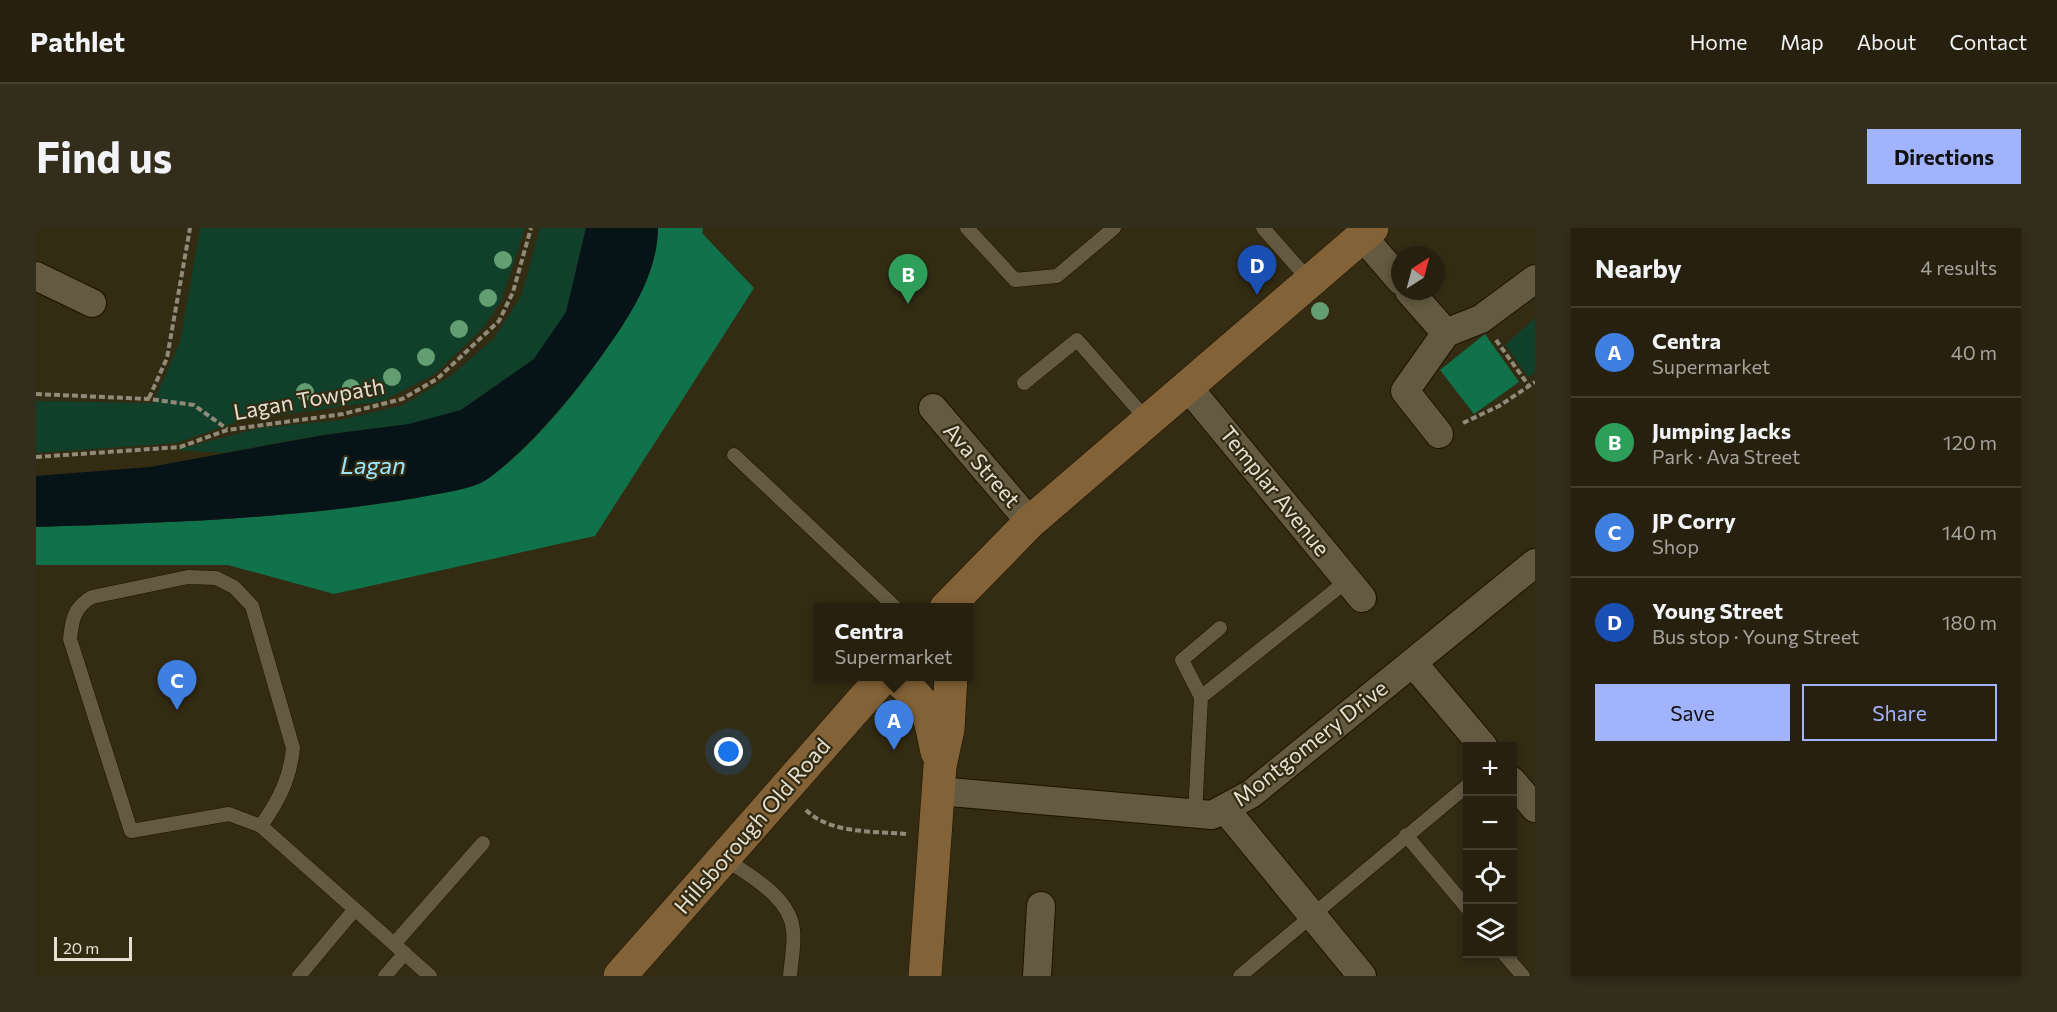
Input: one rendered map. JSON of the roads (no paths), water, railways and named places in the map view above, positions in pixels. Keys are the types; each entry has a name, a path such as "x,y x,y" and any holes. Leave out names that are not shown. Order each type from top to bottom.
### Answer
{"street":[{"path":"951,603 1030,522 1367,232 1391,267"},
{"path":"36,276 92,303"},
{"path":"1439,434 1405,391 1446,333 1481,319 1535,279"},
{"path":"1417,300 1446,333"},
{"name":"Templar Avenue","path":"1187,386 1355,589"},
{"name":"Ava Street","path":"933,408 1030,522"},
{"name":"Montgomery Drive","path":"939,779 1212,815 1251,794 1535,563"},
{"path":"1413,663 1479,742"},
{"name":"Hillsborough Old Road","path":"620,976 880,681"},
{"path":"900,681 923,702 929,713 939,779"},
{"path":"925,976 939,779 948,729 951,681"},
{"path":"1517,787 1535,808"},
{"path":"1225,808 1362,976"},
{"path":"1037,976 1041,906"}],"lane":[{"path":"967,228 1015,280 1057,276 1114,228"},
{"path":"1263,228 1309,280"},
{"path":"1024,383 1077,340 1148,421"},
{"path":"734,455 891,603"},
{"path":"261,826 284,790 291,772 293,748 252,606 234,587 216,578 188,577 92,597 80,604 72,619 70,639 130,831 229,814 261,826 430,976"},
{"path":"1201,697 1355,589"},
{"path":"1195,814 1201,697 1182,660 1220,628"},
{"path":"1240,976 1463,788"},
{"path":"1406,836 1463,904"},
{"path":"394,944 483,843"},
{"path":"724,858 772,894 786,909 793,929 790,976"},
{"path":"299,976 354,909"},
{"path":"385,976 405,953"},
{"path":"1507,958 1523,976"}],"water":[{"name":"Lagan","path":"586,228 658,228 647,280 621,328 576,390 517,455 486,480 471,486 416,498 321,511 179,522 36,527 36,476 150,467 324,435 409,424 461,410 534,359 566,312"}],"place":[{"name":"Young Street","path":"1257,295"},
{"name":"Jumping Jacks","path":"908,304"},
{"name":"JP Corry","path":"177,710"},
{"name":"Centra","path":"894,750"}]}
